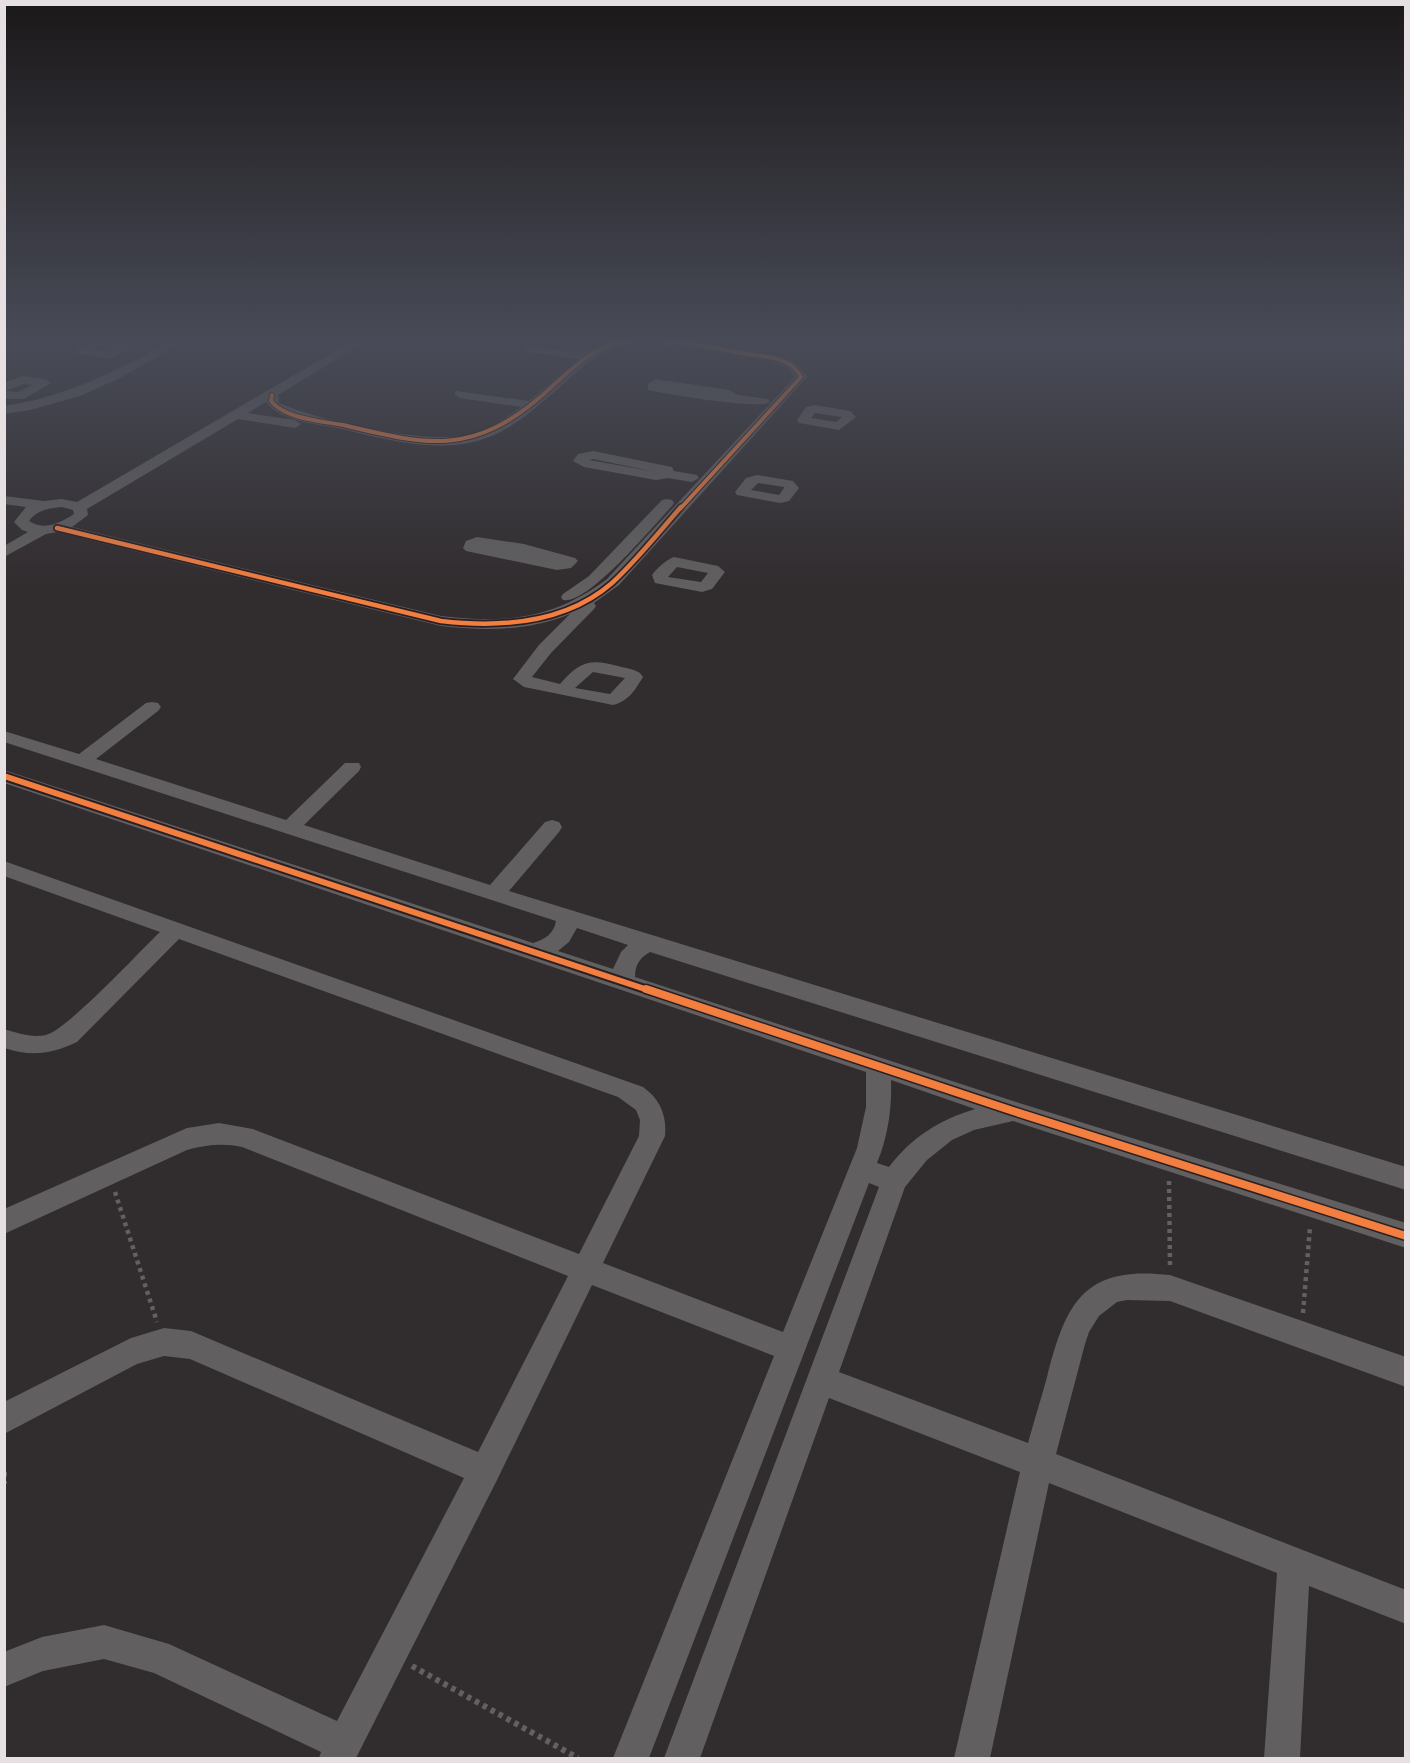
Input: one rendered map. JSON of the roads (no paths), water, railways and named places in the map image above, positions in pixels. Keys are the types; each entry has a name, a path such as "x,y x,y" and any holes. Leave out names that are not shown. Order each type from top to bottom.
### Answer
{"street":[{"path":"4,553 50,529 75,509 213,422"},
{"path":"75,509 224,422"},
{"path":"275,422 414,448 467,448 489,444 517,432 528,422"},
{"path":"337,422 435,441 463,440 491,433 510,422"},
{"path":"4,500 75,509 273,567 449,611 493,615 543,607 581,590 692,478 768,422"},
{"path":"564,690 530,683 522,679 545,649 632,562 709,479 724,453"},
{"path":"668,474 667,470 593,455 580,460 584,463 656,476 668,474 692,478"},
{"path":"709,479 746,485"},
{"path":"4,540 24,523 29,511 44,505"},
{"path":"4,513 24,523 441,621 465,624 515,624 563,612 600,594"},
{"path":"519,553 556,565 569,563 603,570"},
{"path":"632,562 665,570"},
{"path":"260,577 273,567"},
{"path":"515,624 532,632 545,649"},
{"path":"82,760 152,707"},
{"path":"4,736 648,943 1406,1179"},
{"path":"289,828 352,767"},
{"path":"4,776 1013,1111 1406,1236"},
{"path":"494,894 552,827"},
{"path":"4,868 616,1086 641,1097 651,1108 654,1121 652,1136 485,1471 341,1751 157,1656 104,1642 42,1654 4,1670"},
{"path":"531,951 556,942 566,930 567,917"},
{"path":"4,1038 25,1047 53,1042 69,1035 176,929"},
{"path":"624,981 625,963 630,955 648,943"},
{"path":"631,1758 870,1148 879,1107 878,1066"},
{"path":"682,1758 894,1181 910,1158 931,1139 956,1125 983,1116 1013,1111"},
{"path":"4,1222 178,1142 202,1134 224,1133 244,1137 791,1349"},
{"path":"861,1168 894,1181"},
{"path":"972,1758 1036,1462 1076,1330 1089,1306 1111,1291 1139,1284 1170,1288 1406,1372"},
{"path":"4,1419 131,1352 164,1342 191,1345 485,1471"},
{"path":"820,1380 1406,1606"},
{"path":"1282,1758 1294,1562"}]}
